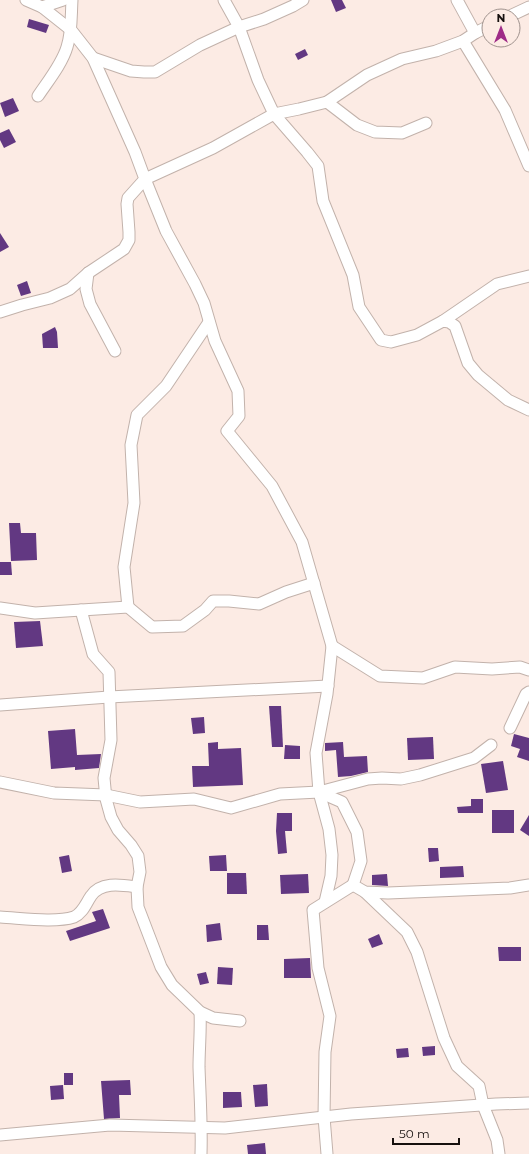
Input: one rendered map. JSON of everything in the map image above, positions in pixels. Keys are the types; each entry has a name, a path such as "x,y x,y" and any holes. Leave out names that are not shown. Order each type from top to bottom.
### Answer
{"street":[{"path":"26,0 42,8 71,30 93,58 135,152 166,231 204,303 215,341 238,391 239,416 227,431 272,486 302,542 332,646 328,686 316,753 319,792 329,829 332,855 331,876 325,902"},
{"path":"42,8 63,0"},
{"path":"38,96 57,68 67,48 71,30 72,0"},
{"path":"224,0 239,27 258,80 274,114 318,166 322,201 353,275 359,307 381,340 391,342 417,335 443,321 497,284 529,276"},
{"path":"93,58 131,71 155,72 200,45 239,27 264,19 303,0"},
{"path":"457,0 475,33"},
{"path":"526,8 528,0"},
{"path":"0,312 50,298 70,289 88,273 124,249 129,240 128,198 145,180 213,148 274,114 299,110 327,102 367,75 402,59 436,51 464,41 481,30"},
{"path":"464,41 505,110 529,166"},
{"path":"327,102 357,125 375,132 402,133 426,123"},
{"path":"88,273 86,289 90,304 115,351"},
{"path":"443,321 449,322 455,326 468,364 478,375 508,400 529,410"},
{"path":"128,607 124,568 134,503 131,445 137,415 166,386 209,322"},
{"path":"0,608 35,613 128,607 152,627 184,626 205,610 213,601 259,604 286,592 314,583"},
{"path":"81,610 93,654 109,672 111,740 104,778 106,795 111,817 118,830 138,856 140,872 137,887 138,907 161,967 172,985 200,1012 213,1018 240,1021"},
{"path":"332,646 380,676 423,678 455,667 492,669 520,667 529,670"},
{"path":"0,705 110,697 328,686"},
{"path":"510,728 526,694 529,692"},
{"path":"0,782 54,793 106,795 140,802 194,799 231,808 280,794 319,792 368,779 401,779 420,775 474,758 491,745"},
{"path":"319,792 342,802 357,832 362,861 353,885 313,910 318,968 330,1016 325,1052 324,1117 327,1154"},
{"path":"0,918 61,920 76,916 87,906 92,895 103,887 115,885 137,887"},
{"path":"353,885 365,892 407,932 417,952 444,1038 457,1066 479,1086 483,1105 497,1140 499,1154"},
{"path":"365,892 413,893 510,888 529,885"},
{"path":"200,1012 201,1027 199,1066 202,1127 201,1154"},
{"path":"0,1135 110,1125 225,1128 351,1114 529,1103"}],"building":[{"path":"331,0 342,0 346,8 336,12"},
{"path":"29,19 49,25 46,33 27,27"},
{"path":"305,49 308,55 298,60 295,54"},
{"path":"13,98 19,111 5,117 0,103"},
{"path":"9,129 16,142 4,148 0,140 0,133"},
{"path":"0,233 9,247 0,252"},
{"path":"27,281 31,293 21,296 17,285"},
{"path":"55,327 57,332 58,348 43,348 42,334"},
{"path":"9,523 20,523 21,533 36,533 37,560 11,561"},
{"path":"0,562 11,562 12,575 0,575"},
{"path":"40,621 43,646 16,648 14,622"},
{"path":"269,706 281,706 283,747 272,747"},
{"path":"204,717 205,733 193,734 191,718"},
{"path":"75,729 77,755 101,754 99,768 75,770 75,767 51,769 48,731"},
{"path":"514,734 529,738 529,761 517,757 520,749 511,746"},
{"path":"433,737 434,759 408,760 407,738"},
{"path":"218,742 218,749 241,748 243,785 193,787 192,766 209,766 208,743"},
{"path":"343,742 344,757 367,756 368,772 338,777 336,750 325,751 325,743"},
{"path":"285,745 300,746 300,759 284,759"},
{"path":"503,761 508,790 486,793 481,764"},
{"path":"471,799 483,799 483,813 458,813 457,807 471,806"},
{"path":"492,810 514,810 514,833 492,833"},
{"path":"277,813 292,813 292,831 285,831 287,853 278,854 276,831"},
{"path":"529,815 529,836 520,830"},
{"path":"428,848 438,848 439,861 429,862"},
{"path":"69,855 72,871 62,873 59,857"},
{"path":"226,855 227,871 210,871 209,856"},
{"path":"463,866 464,877 440,878 440,867"},
{"path":"227,873 246,873 247,894 227,894"},
{"path":"308,874 309,893 281,894 280,875"},
{"path":"387,874 388,886 372,885 372,875"},
{"path":"103,909 110,928 70,941 66,931 96,921 92,912"},
{"path":"220,923 222,940 207,942 206,925"},
{"path":"257,925 268,925 269,940 257,940"},
{"path":"379,934 383,944 372,948 368,939"},
{"path":"498,947 521,947 521,961 499,961"},
{"path":"310,958 311,978 284,978 284,959"},
{"path":"218,967 233,968 232,985 217,984"},
{"path":"206,972 209,983 200,985 197,974"},
{"path":"435,1046 435,1055 423,1056 422,1047"},
{"path":"408,1048 409,1057 397,1058 396,1049"},
{"path":"64,1073 73,1073 73,1085 64,1085"},
{"path":"130,1080 131,1095 119,1095 120,1118 104,1119 101,1081"},
{"path":"267,1084 268,1106 255,1107 253,1085"},
{"path":"63,1085 64,1099 51,1100 50,1086"},
{"path":"223,1092 241,1092 242,1107 223,1108"},
{"path":"265,1143 266,1154 248,1154 247,1145"}]}
